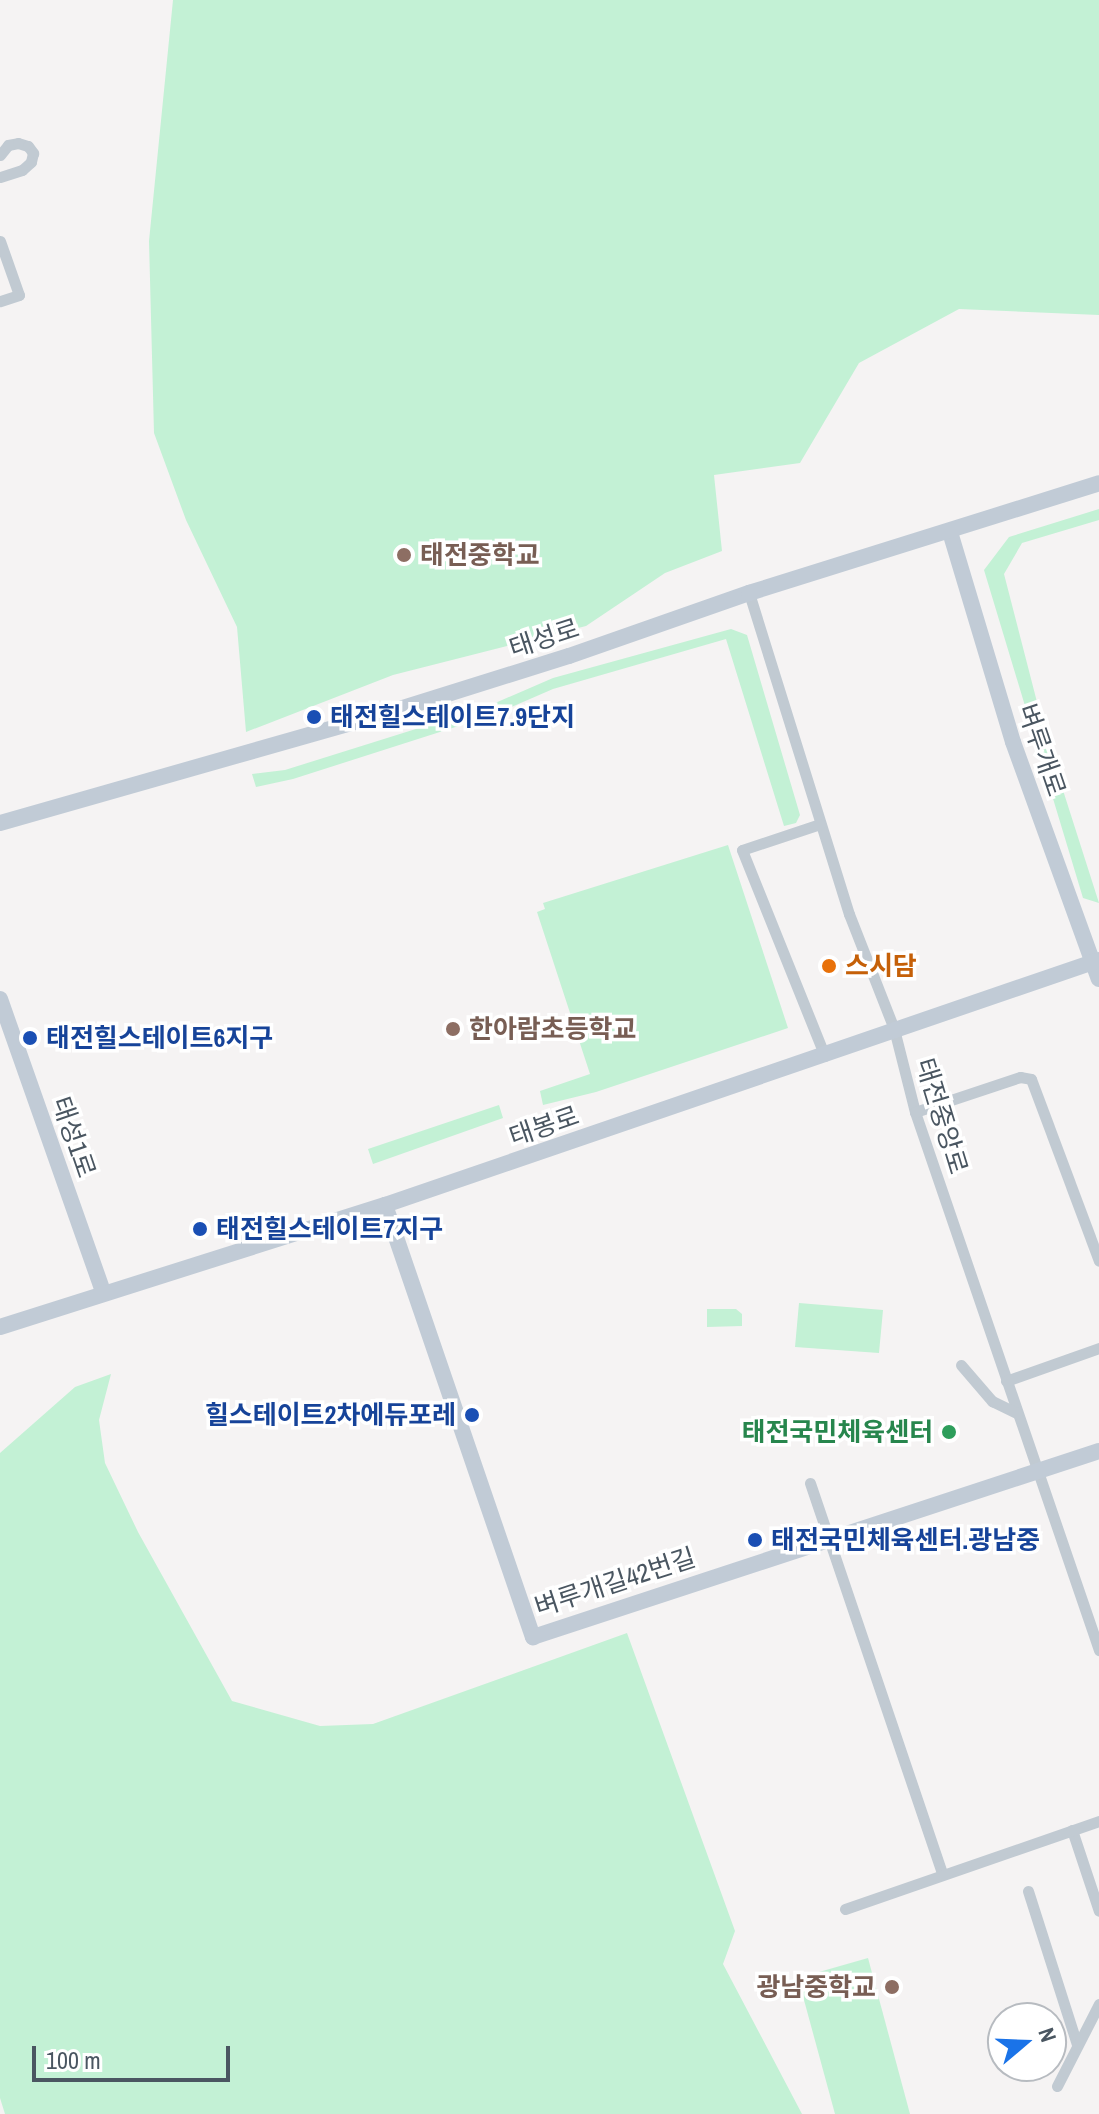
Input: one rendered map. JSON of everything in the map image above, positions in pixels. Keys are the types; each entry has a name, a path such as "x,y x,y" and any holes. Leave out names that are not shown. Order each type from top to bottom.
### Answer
{"street":[{"path":"0,155 8,145 18,143 28,146 33,153 31,162 22,170 0,177"},
{"path":"0,241 19,295 0,301"},
{"name":"태성로","path":"0,823 403,708 569,656 749,593 1099,483"},
{"name":"벼루개로","path":"950,532 1013,742 1096,961 1099,979"},
{"name":"태전중앙로","path":"749,593 849,914 894,1029 915,1112 1099,1650"},
{"path":"820,824 742,850 825,1056"},
{"name":"태봉로","path":"0,1327 385,1205 1096,961"},
{"name":"태성1로","path":"0,999 103,1292"},
{"path":"915,1112 1020,1077 1031,1079 1099,1261"},
{"name":"벼루개길42번길","path":"385,1205 533,1637 1099,1451"},
{"path":"1006,1381 1099,1348"},
{"path":"961,1365 992,1401 1017,1413"},
{"path":"810,1483 942,1874"},
{"path":"845,1909 1099,1821"},
{"path":"1072,1830 1099,1911"},
{"path":"1028,1891 1077,2045"},
{"path":"1057,2086 1099,2004"}],"green space":[{"path":"173,0 1099,0 1099,315 959,309 859,363 800,463 714,475 722,551 665,573 586,626 393,675 246,732 237,627 186,520 154,433 149,241"},
{"path":"1099,509 1099,520 1022,543 1004,574 1046,737 1099,903 1083,898 984,570 1009,537"},
{"path":"731,629 747,635 800,815 796,823 784,826 726,639 553,689 493,715 293,779 256,787 252,774 285,770 486,707 553,678"},
{"path":"728,845 788,1028 596,1092 543,1105 540,1091 590,1074 537,912 545,909 543,903"},
{"path":"499,1105 503,1118 373,1164 368,1149"},
{"path":"799,1303 883,1310 879,1353 795,1347"},
{"path":"707,1309 736,1309 742,1314 742,1326 707,1327"},
{"path":"111,1374 99,1420 105,1463 138,1532 232,1701 320,1726 373,1724 627,1633 735,1931 723,1964 802,2114 5,2114 0,2098 0,1453 75,1387"},
{"path":"868,1958 910,2114 835,2114 798,1978"}],"place":[{"name":"태전중학교","path":"404,555"},
{"name":"태전힐스테이트7.9단지","path":"314,717"},
{"name":"스시담","path":"829,966"},
{"name":"한아람초등학교","path":"453,1029"},
{"name":"태전힐스테이트6지구","path":"30,1038"},
{"name":"태전힐스테이트7지구","path":"200,1229"},
{"name":"힐스테이트2차에듀포레","path":"472,1415"},
{"name":"태전국민체육센터","path":"949,1432"},
{"name":"태전국민체육센터.광남중","path":"755,1540"},
{"name":"광남중학교","path":"892,1987"}]}
